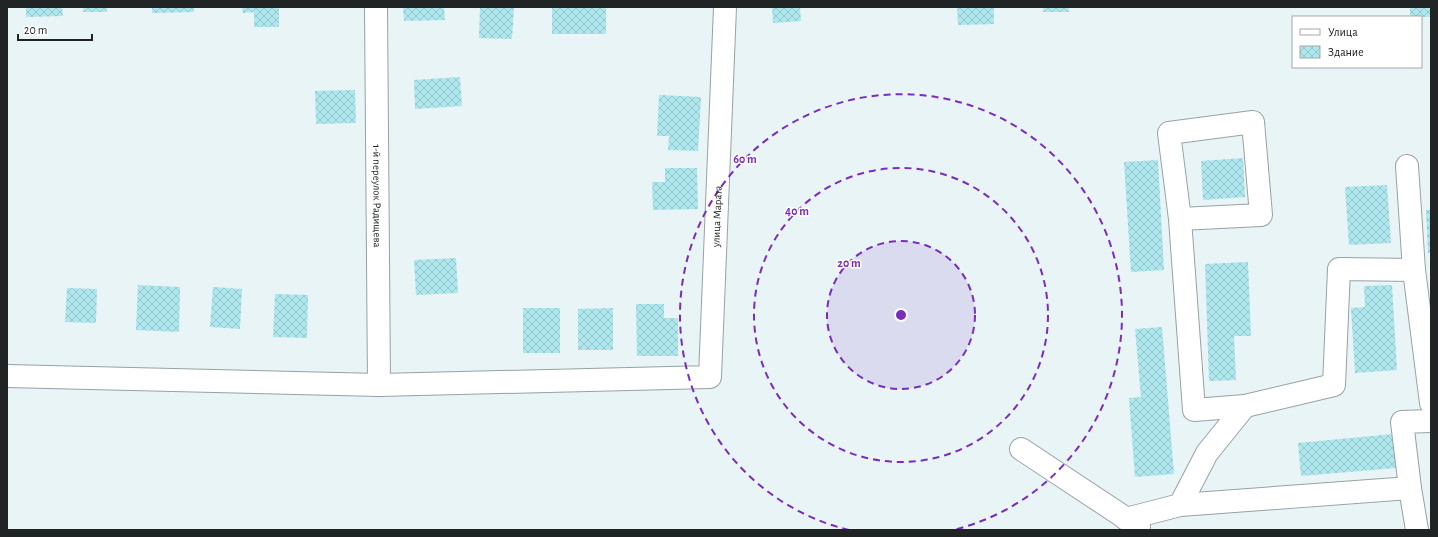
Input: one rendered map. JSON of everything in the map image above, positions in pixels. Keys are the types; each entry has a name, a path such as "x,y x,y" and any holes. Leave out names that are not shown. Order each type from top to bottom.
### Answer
{"street":[{"name":"1-й переулок Радищева","path":"376,7 379,384"},
{"name":"улица Марата","path":"379,384 710,377 725,7"},
{"path":"1180,219 1261,215 1253,122 1169,133 1180,219 1194,410 1245,406 1334,385 1339,269 1414,270"},
{"path":"1407,166 1414,270 1430,391"},
{"path":"7,376 379,384"},
{"path":"1180,505 1207,453 1245,406"},
{"path":"1417,530 1402,422 1431,421"},
{"path":"1021,449 1134,524 1180,505 1410,488"}],"building":[{"path":"26,7 62,7 63,16 26,17"},
{"path":"83,7 107,7 107,12 83,12"},
{"path":"152,7 194,7 194,12 152,13"},
{"path":"242,7 279,7 279,27 254,27 254,12 243,13"},
{"path":"403,7 444,7 445,20 404,21"},
{"path":"480,7 514,8 512,39 479,38"},
{"path":"552,7 606,7 606,34 552,34"},
{"path":"772,7 800,7 801,21 773,23"},
{"path":"957,7 994,7 994,24 958,25"},
{"path":"1043,7 1069,7 1069,12 1043,12"},
{"path":"1410,7 1431,7 1431,17 1410,16"},
{"path":"460,77 462,106 415,109 414,80"},
{"path":"355,90 356,123 316,124 315,91"},
{"path":"659,95 701,97 698,151 668,150 669,136 657,136"},
{"path":"1243,158 1245,197 1203,200 1201,161"},
{"path":"1158,160 1164,270 1131,272 1124,162"},
{"path":"665,168 697,168 698,209 653,210 652,182 665,182"},
{"path":"1387,185 1391,243 1349,245 1345,187"},
{"path":"1426,210 1431,210 1431,253 1428,253"},
{"path":"456,258 458,293 416,295 414,260"},
{"path":"1248,262 1251,336 1234,336 1236,380 1209,381 1205,264"},
{"path":"138,285 180,287 179,332 136,330"},
{"path":"1392,285 1397,370 1355,373 1351,308 1365,307 1364,286"},
{"path":"213,287 242,289 240,329 210,327"},
{"path":"67,288 97,289 96,323 65,322"},
{"path":"275,294 308,295 307,338 273,337"},
{"path":"636,304 664,304 664,318 678,318 678,356 637,356"},
{"path":"523,308 560,308 560,353 523,353"},
{"path":"613,308 613,350 578,350 578,309"},
{"path":"1162,327 1174,474 1135,477 1129,398 1141,397 1135,329"},
{"path":"1393,434 1396,468 1301,476 1298,443"}]}
